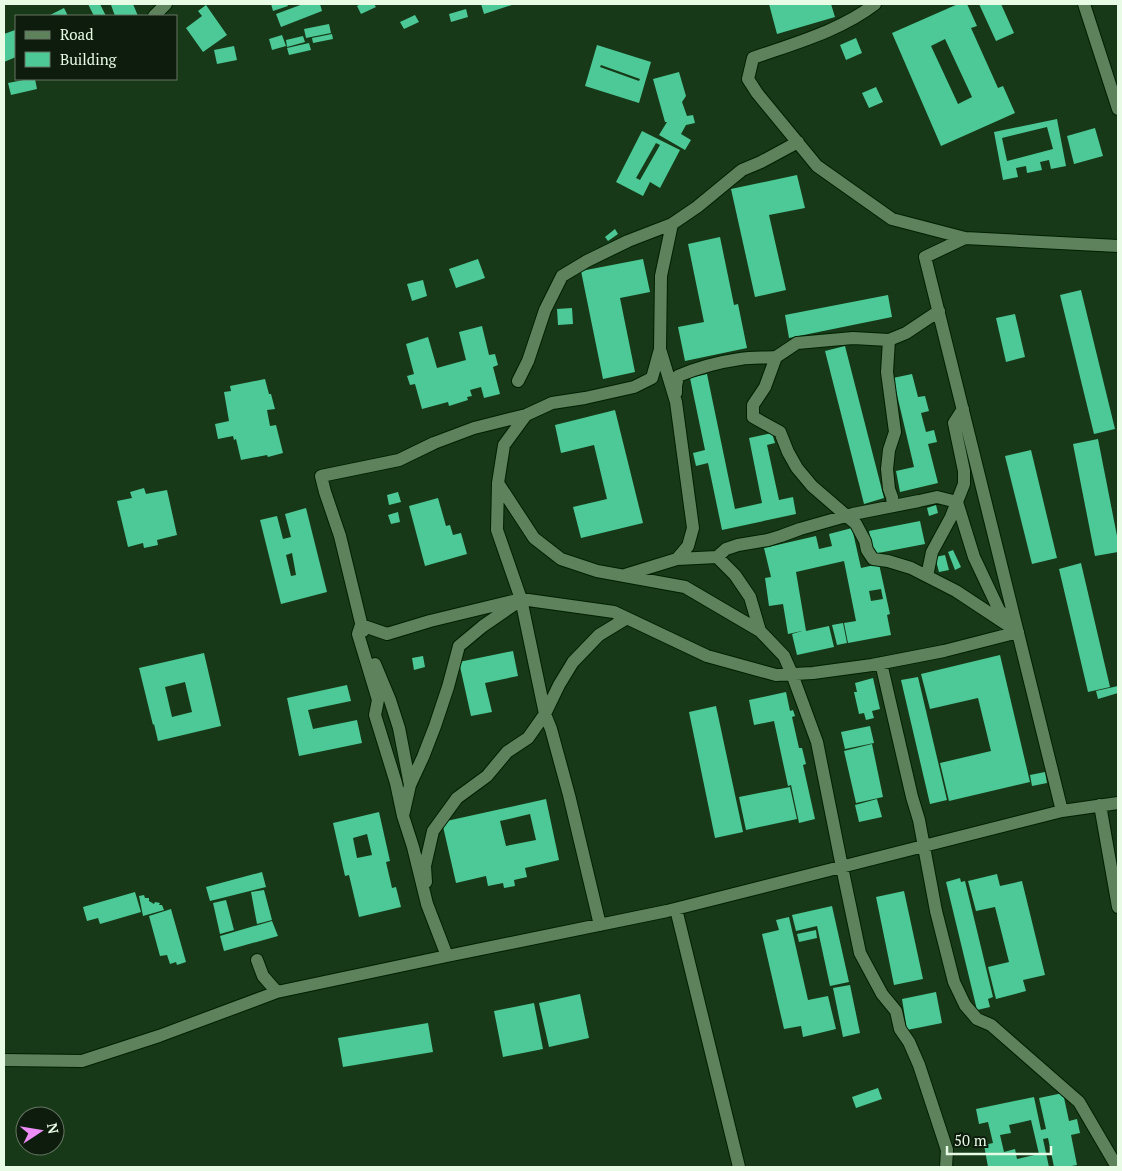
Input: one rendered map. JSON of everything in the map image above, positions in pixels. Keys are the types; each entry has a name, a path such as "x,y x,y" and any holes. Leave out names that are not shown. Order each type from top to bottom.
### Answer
{"street":[{"path":"155,15 166,4"},
{"path":"876,4 862,14 822,34 753,58 748,79 757,93 817,166 892,219 965,238 1118,246"},
{"path":"1084,4 1118,109"},
{"path":"518,381 528,361 545,310 562,276 620,245 672,224 697,207 742,170 798,142"},
{"path":"410,785 399,728 361,625 340,536 321,476 399,460 434,443 474,428 526,415 552,403 634,387 652,378 660,349 661,276 672,224"},
{"path":"965,238 925,257 1062,811"},
{"path":"677,559 688,546 693,528 676,402 678,376 704,367 740,359 776,357 797,343 853,338 889,340 906,333 939,311"},
{"path":"889,340 887,372 895,432 889,450 887,469 893,506"},
{"path":"660,349 676,402"},
{"path":"776,357 765,387 753,405 753,417 780,432 796,468 812,486 856,524 873,559 888,561 911,568 956,590 1018,632"},
{"path":"927,576 932,552 951,517 964,484 964,471 954,423 963,409"},
{"path":"526,415 504,445 498,482 497,530 521,599 545,714 569,795 600,925"},
{"path":"498,482 534,538 561,559 597,571 685,587 760,631 784,656 817,742 860,953 882,994 896,1011 900,1029 909,1042 919,1065 947,1150 946,1167"},
{"path":"623,575 677,559 717,558 726,549 768,540 847,516 937,497 957,502"},
{"path":"957,502 974,557 999,610 1018,632"},
{"path":"717,558 735,575 750,597 760,631"},
{"path":"361,625 387,634 430,621 521,599 614,612 707,656 776,674 813,673 881,663 944,651 1018,632"},
{"path":"403,816 410,785 423,757 448,687 460,646 483,626 521,599"},
{"path":"427,904 426,866 433,831 457,798 487,776 507,752 528,738 545,714 559,685 574,662 599,635 627,618"},
{"path":"361,625 358,634 378,700 375,715 396,783 427,904 447,956"},
{"path":"881,663 919,820 936,911 954,982 965,1005 977,1019 991,1025 1079,1102 1117,1167"},
{"path":"4,1060 82,1061 159,1036 277,992 676,909 1062,811 1118,803"},
{"path":"1100,805 1118,907"},
{"path":"676,909 739,1167"},
{"path":"257,960 264,976 277,992"}],"building":[{"path":"88,4 100,4 106,15 94,15"},
{"path":"133,4 138,15 115,15 111,5"},
{"path":"271,4 287,4 288,6 273,11"},
{"path":"303,4 320,4 322,11 281,27 276,14"},
{"path":"361,4 374,4 376,7 361,14 357,6"},
{"path":"481,4 515,4 484,14"},
{"path":"769,4 831,4 835,17 777,34"},
{"path":"958,4 967,4 977,26 971,28 998,88 1003,86 1015,113 941,146 892,33","holes":["945,39 972,97 958,104 931,46"]},
{"path":"979,4 1001,4 1014,33 996,41"},
{"path":"206,5 227,35 203,52 186,28 202,16 198,11"},
{"path":"64,8 68,15 50,15"},
{"path":"466,9 468,17 451,22 449,14"},
{"path":"415,15 419,22 404,29 400,22"},
{"path":"329,24 331,33 306,38 304,29"},
{"path":"15,30 15,57 4,62 4,34"},
{"path":"332,34 333,39 313,43 312,38"},
{"path":"282,35 286,46 272,50 269,39"},
{"path":"303,36 305,42 287,47 286,40"},
{"path":"856,38 862,53 846,60 840,45"},
{"path":"309,43 311,50 289,55 287,48"},
{"path":"597,45 651,62 639,103 585,86","holes":["601,65 640,79 639,81 600,67"]},
{"path":"234,46 237,60 217,64 214,50"},
{"path":"679,72 686,96 682,102 687,116 693,115 695,123 686,125 681,134 691,140 685,150 659,135 667,122 665,122 653,79"},
{"path":"35,80 37,89 11,95 8,83"},
{"path":"876,87 883,102 869,108 862,93"},
{"path":"1057,119 1066,166 1051,169 1049,160 1040,162 1042,170 1027,173 1026,166 1016,168 1018,177 1003,180 994,132","holes":["1047,127 1053,149 1007,161 1002,138"]},
{"path":"1095,128 1103,156 1074,164 1067,136"},
{"path":"642,131 680,150 660,188 650,182 643,196 616,182","holes":["656,143 660,145 640,180 636,178"]},
{"path":"797,175 805,208 769,215 786,290 755,297 731,189"},
{"path":"615,229 618,234 608,241 605,237"},
{"path":"720,237 734,305 738,304 747,348 685,361 678,327 704,322 688,244"},
{"path":"478,259 485,278 456,288 449,269"},
{"path":"643,259 650,292 620,298 635,372 603,379 581,271"},
{"path":"423,280 427,296 412,301 407,284"},
{"path":"1081,290 1115,429 1094,434 1060,295"},
{"path":"888,295 892,317 789,338 785,315"},
{"path":"572,308 573,324 558,325 557,309"},
{"path":"1015,314 1025,357 1006,362 996,318"},
{"path":"482,326 489,355 495,354 498,365 493,367 500,394 484,398 481,387 470,390 472,396 467,397 468,400 449,406 448,402 422,409 415,384 410,385 407,376 414,374 406,344 428,337 437,368 466,360 459,332"},
{"path":"845,346 884,498 864,504 825,351"},
{"path":"707,374 735,509 762,503 749,438 772,433 775,443 767,445 779,500 793,497 796,514 722,530 708,463 696,466 693,453 705,450 690,378"},
{"path":"912,374 918,397 925,396 929,411 921,413 926,432 934,430 937,442 928,444 938,483 900,492 896,471 914,467 893,378"},
{"path":"265,379 275,409 267,410 270,426 276,425 283,453 241,460 236,439 234,440 233,436 218,439 215,424 229,421 224,392 231,391 230,386"},
{"path":"615,410 643,523 581,538 573,507 607,499 594,445 561,453 555,425"},
{"path":"1098,439 1118,541 1118,552 1095,556 1073,444"},
{"path":"1031,450 1057,558 1032,564 1005,456"},
{"path":"144,488 146,494 167,490 177,535 157,540 158,545 144,548 143,543 128,547 117,501 132,498 130,492"},
{"path":"398,492 401,502 389,505 387,495"},
{"path":"438,498 446,526 450,525 453,535 461,533 467,554 425,566 409,506"},
{"path":"936,505 938,513 929,516 927,508"},
{"path":"306,508 327,592 281,604 260,520 277,516 283,539 291,537 285,514","holes":["292,553 296,575 291,576 286,555"]},
{"path":"398,512 400,522 391,524 388,515"},
{"path":"920,521 925,544 873,554 869,531"},
{"path":"852,528 861,568 879,564 890,614 887,615 891,635 848,643 844,623 856,621 844,561 796,572 806,631 829,626 834,647 797,655 792,634 802,631 788,634 783,604 769,606 765,578 771,577 764,548 816,536 819,549 832,546 829,534","holes":["881,589 883,599 871,601 869,591"]},
{"path":"953,550 961,567 955,570 948,552"},
{"path":"945,555 949,570 939,572 935,557"},
{"path":"1081,563 1110,687 1088,692 1059,569"},
{"path":"843,623 847,643 837,645 832,625"},
{"path":"513,651 518,676 485,683 492,712 471,716 459,662"},
{"path":"204,653 221,726 158,741 139,668","holes":["185,682 192,712 172,717 165,687"]},
{"path":"1000,655 1030,782 949,801 940,763 991,751 978,698 930,709 921,674"},
{"path":"423,656 425,667 414,670 412,658"},
{"path":"918,677 947,800 930,804 901,680"},
{"path":"873,678 880,709 872,711 874,718 866,720 864,713 859,714 854,692 857,692 855,683"},
{"path":"347,685 351,701 308,710 313,729 357,720 362,743 299,756 287,698"},
{"path":"1118,686 1118,693 1098,699 1096,691"},
{"path":"786,692 790,711 793,710 795,716 792,717 799,748 802,748 806,764 803,765 815,819 799,823 791,785 788,786 774,721 754,725 749,700"},
{"path":"716,706 743,832 715,838 689,712"},
{"path":"870,726 874,743 845,749 841,732"},
{"path":"872,744 883,797 856,803 844,751"},
{"path":"1045,772 1047,783 1032,786 1030,775"},
{"path":"790,787 797,819 746,830 739,797"},
{"path":"546,799 559,860 525,868 527,877 514,880 515,886 504,888 503,883 488,886 486,876 456,883 442,822","holes":["530,814 536,840 506,846 500,821"]},
{"path":"877,799 882,817 859,822 855,805"},
{"path":"379,812 390,861 386,862 392,888 396,887 401,907 359,917 349,875 345,876 333,823","holes":["367,834 372,855 357,858 353,838"]},
{"path":"262,872 266,887 210,901 206,887"},
{"path":"997,874 1000,886 1022,881 1045,975 1023,980 1026,991 996,999 988,967 1009,962 995,907 976,911 968,881"},
{"path":"960,878 961,882 965,881 993,997 988,999 990,1007 977,1010 946,882"},
{"path":"264,890 272,920 257,924 251,892"},
{"path":"904,891 923,979 894,985 876,897"},
{"path":"135,892 141,912 100,924 98,918 87,921 83,907"},
{"path":"144,895 145,898 149,898 149,901 154,904 155,902 160,903 159,905 162,905 164,910 143,916 139,896"},
{"path":"226,900 234,930 220,934 213,903"},
{"path":"832,906 849,982 830,986 817,926 796,931 792,915"},
{"path":"171,909 186,962 177,965 176,962 170,964 167,955 160,956 149,916"},
{"path":"789,917 808,1000 828,996 836,1029 803,1037 801,1026 784,1029 762,934 779,930 776,920"},
{"path":"272,921 278,936 224,951 220,936"},
{"path":"816,930 817,938 799,942 797,934"},
{"path":"850,985 860,1033 843,1037 833,988"},
{"path":"936,992 942,1023 907,1030 902,999"},
{"path":"580,994 589,1038 549,1047 539,1003"},
{"path":"534,1003 543,1049 503,1057 494,1011"},
{"path":"428,1023 433,1052 343,1067 338,1038"},
{"path":"878,1088 882,1099 856,1108 852,1097"},
{"path":"1063,1093 1069,1121 1077,1119 1080,1133 1071,1135 1077,1165 1054,1167 1048,1138 1043,1139 1049,1167 988,1167 984,1145 993,1143 988,1122 979,1124 976,1109 1034,1097 1041,1130 1046,1129 1039,1098","holes":["1031,1120 1039,1154 1017,1159 1015,1149 1004,1152 1000,1135 1011,1133 1009,1125"]}]}
